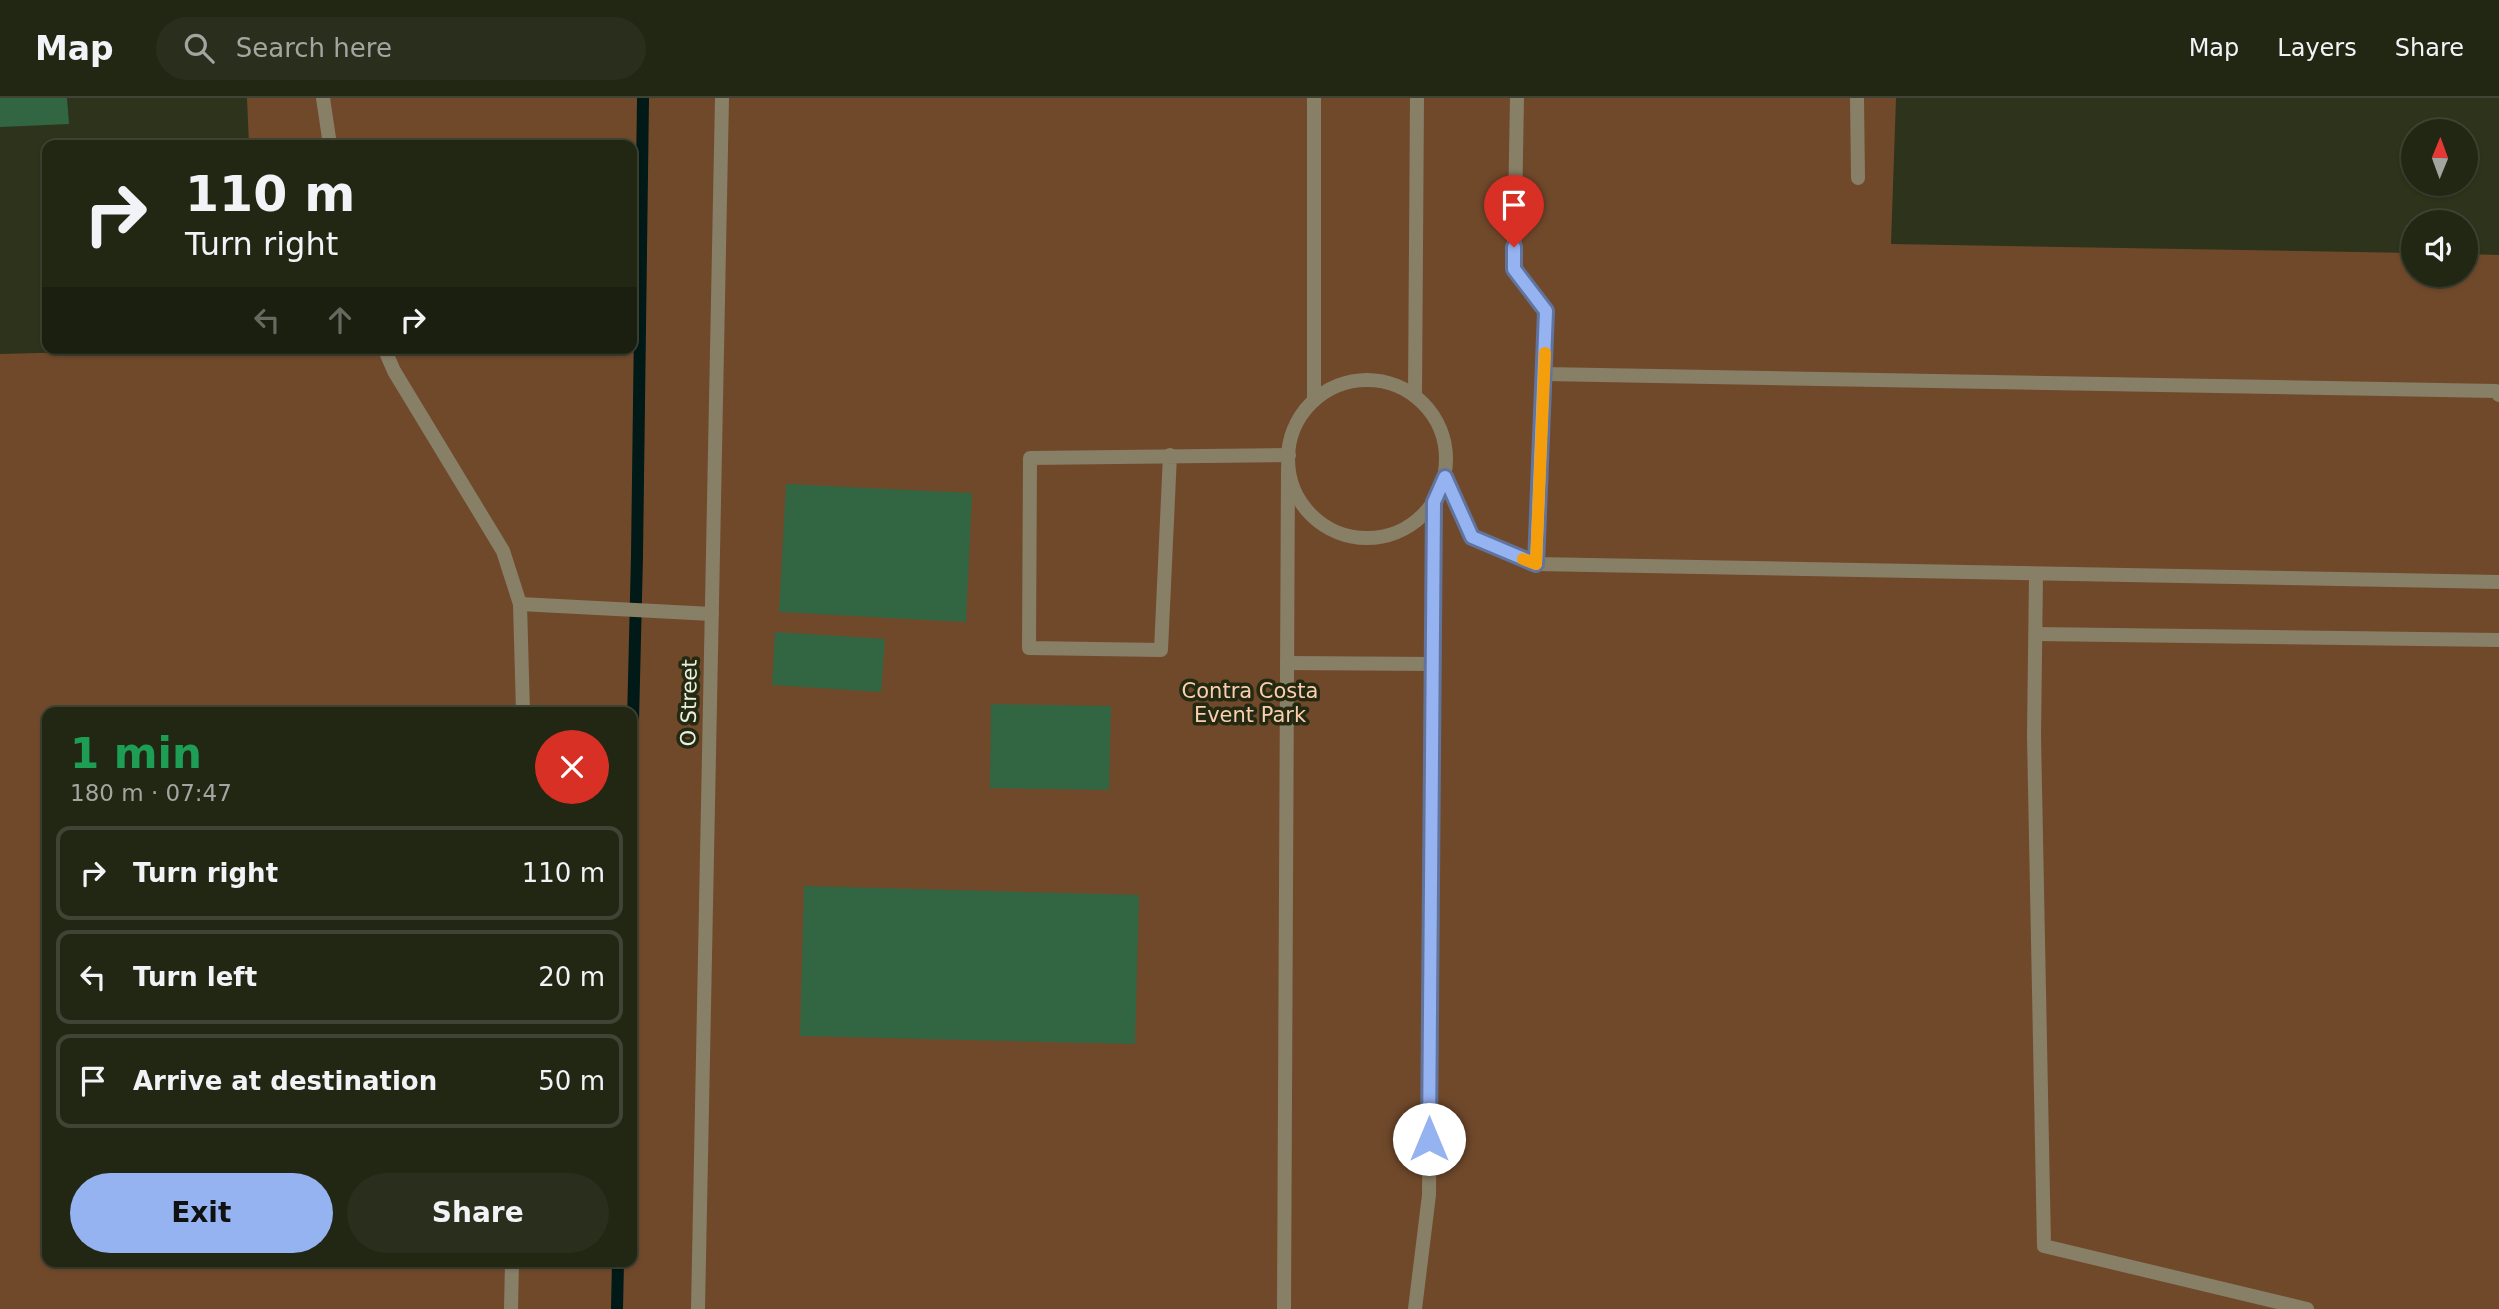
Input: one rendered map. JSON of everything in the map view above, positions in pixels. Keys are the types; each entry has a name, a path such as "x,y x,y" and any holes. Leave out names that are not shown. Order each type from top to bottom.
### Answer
{"street":[{"path":"323,98 329,140"},
{"name":"O Street","path":"698,1309 722,98"},
{"path":"1314,98 1314,399"},
{"path":"1415,397 1417,98"},
{"path":"1517,98 1514,269 1546,311 1536,564"},
{"path":"1857,98 1858,178"},
{"path":"387,354 394,371 503,551 520,604 523,707"},
{"path":"1544,374 2496,391 2499,395"},
{"path":"1284,1309 1288,462 1289,441 1298,418 1314,399 1334,386 1358,380 1382,381 1405,389 1424,403 1438,423 1447,450 1445,477 1434,502 1415,522 1390,535 1363,538 1336,531 1313,517 1296,495 1288,462"},
{"path":"1170,455 1161,650 1029,648 1030,458 1170,455 1288,462"},
{"path":"1445,477 1472,537 1536,564 2499,582"},
{"path":"1415,1309 1429,1195 1434,502"},
{"path":"2036,574 2034,736 2044,1246 2307,1309"},
{"path":"520,604 712,614"},
{"path":"2036,634 2499,640"},
{"path":"1287,663 1433,664"},
{"path":"511,1309 512,1267"}],"green space":[{"name":"Contra Costa Event Park","path":"247,98 1896,98 1891,244 2401,253 2401,287 2478,287 2478,254 2499,255 2499,1309 0,1309 0,354 637,354 637,140 249,140"}],"building":[{"path":"0,98 67,98 69,124 0,127"},
{"path":"786,484 972,493 966,622 779,612"},
{"path":"775,632 885,639 881,692 772,685"},
{"path":"991,704 1111,706 1109,790 990,788"},
{"path":"804,886 1139,895 1135,1044 800,1036"}],"waterway":[{"path":"633,707 643,98"},
{"path":"617,1309 618,1267"}],"slow traffic":[{"path":"1523,559 1536,564 1545,353"}],"route":[{"path":"1429,1139 1434,502 1445,477 1472,537 1536,564 1546,311 1514,269 1514,247"}]}
